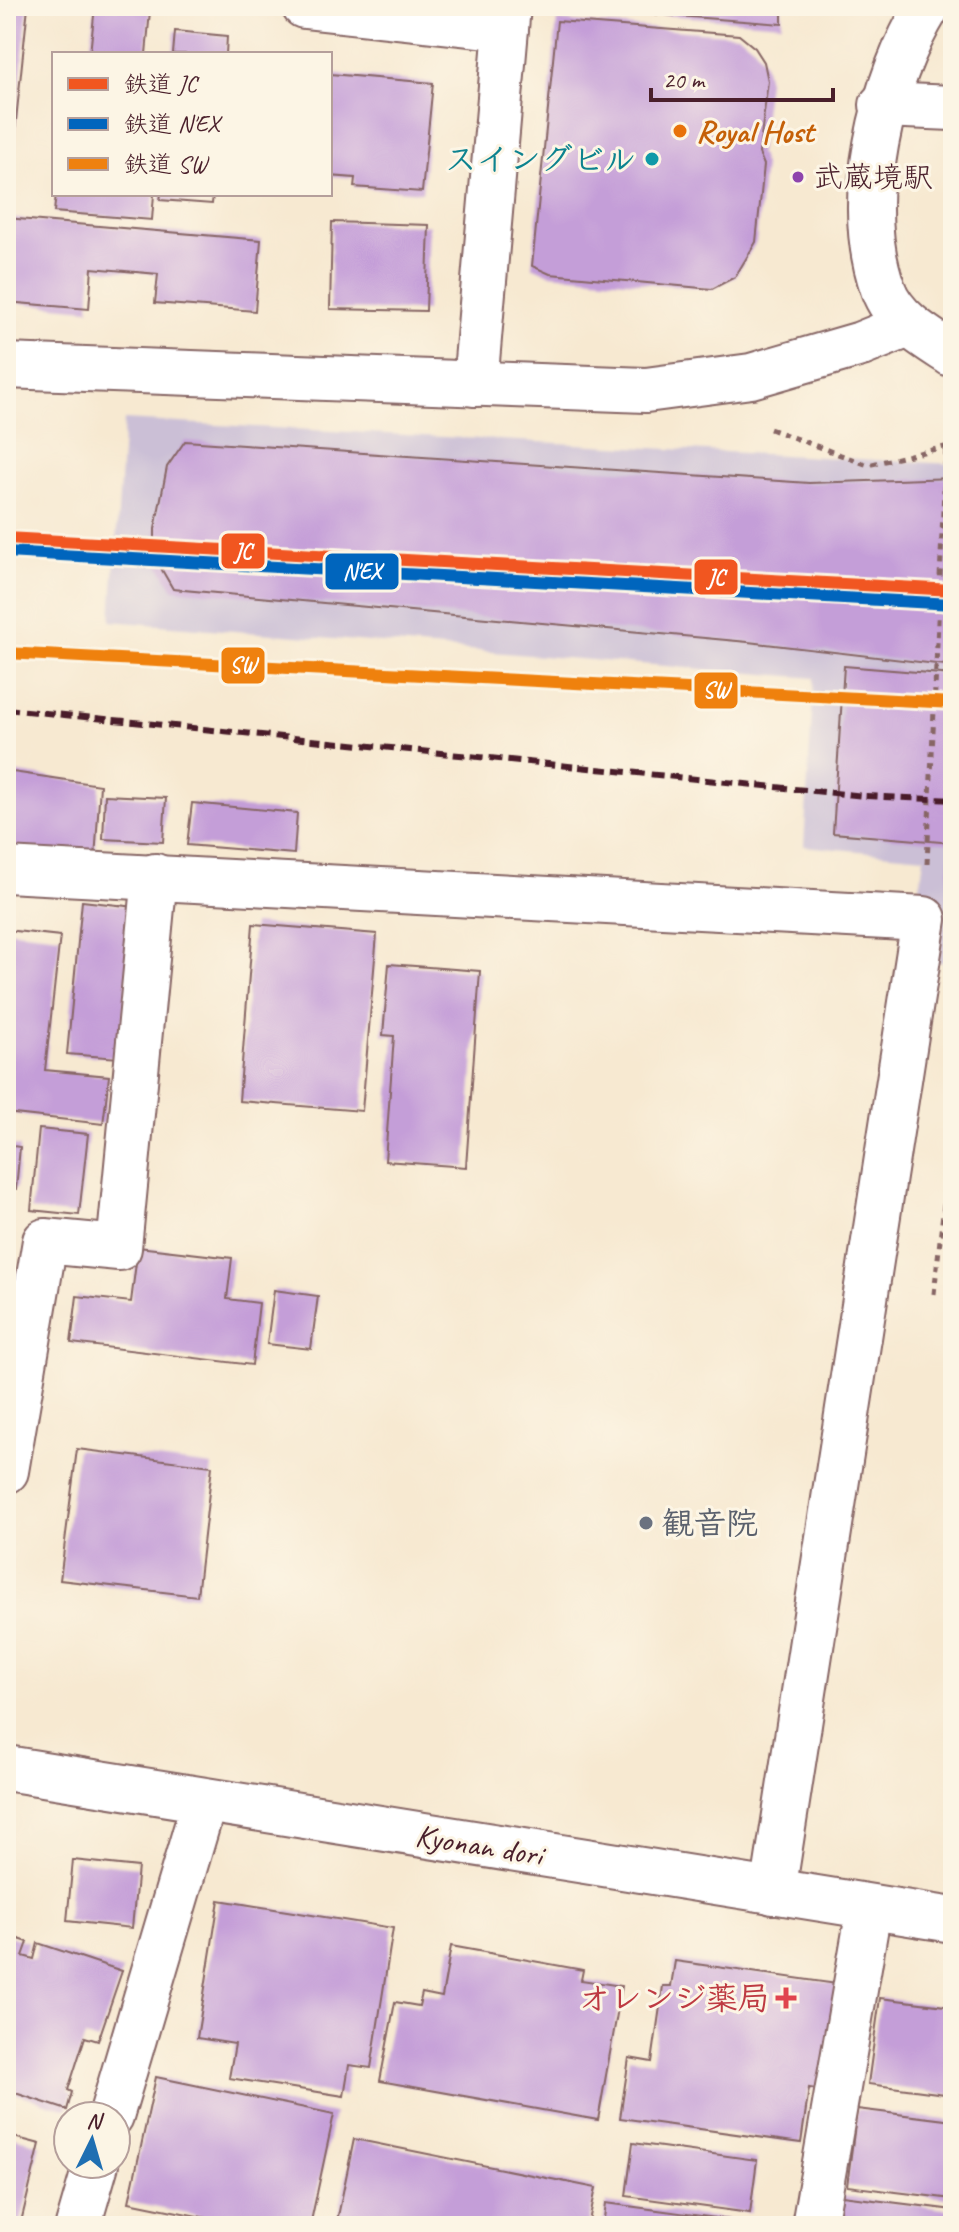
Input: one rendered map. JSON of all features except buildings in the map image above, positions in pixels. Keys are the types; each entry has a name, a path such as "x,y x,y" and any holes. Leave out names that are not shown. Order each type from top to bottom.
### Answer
{"street":[{"path":"304,6 507,17 475,384"},
{"path":"928,6 882,105 869,215 883,290 908,325 953,355"},
{"path":"882,105 953,108"},
{"path":"6,366 646,390 751,376 861,344 908,325"},
{"path":"6,870 924,919 773,1892"},
{"path":"6,1471 45,1241 119,1248 155,876"},
{"name":"Kyonan dori","path":"6,1768 869,1909 953,1920"},
{"path":"116,2100 204,1802"},
{"path":"814,2226 869,1909"},
{"path":"78,2226 91,2180"}],"path":[{"path":"924,919 946,446"},
{"path":"934,1294 953,1123"}],"shaded area":[{"path":"124,420 953,464 953,963 910,960 924,857 804,846 814,678 111,621"}],"railway":[{"path":"6,709 864,796 953,800"}],"rail line":[{"name":"JC","path":"6,538 953,590"},
{"name":"N'EX","path":"6,552 952,604"},
{"name":"SW","path":"6,653 953,703"}],"place":[{"name":"Royal Host","path":"680,131"},
{"name":"スイングビル","path":"652,159"},
{"name":"武蔵境駅","path":"798,177"},
{"name":"観音院","path":"646,1523"},
{"name":"オレンジ薬局","path":"786,1998"}]}
